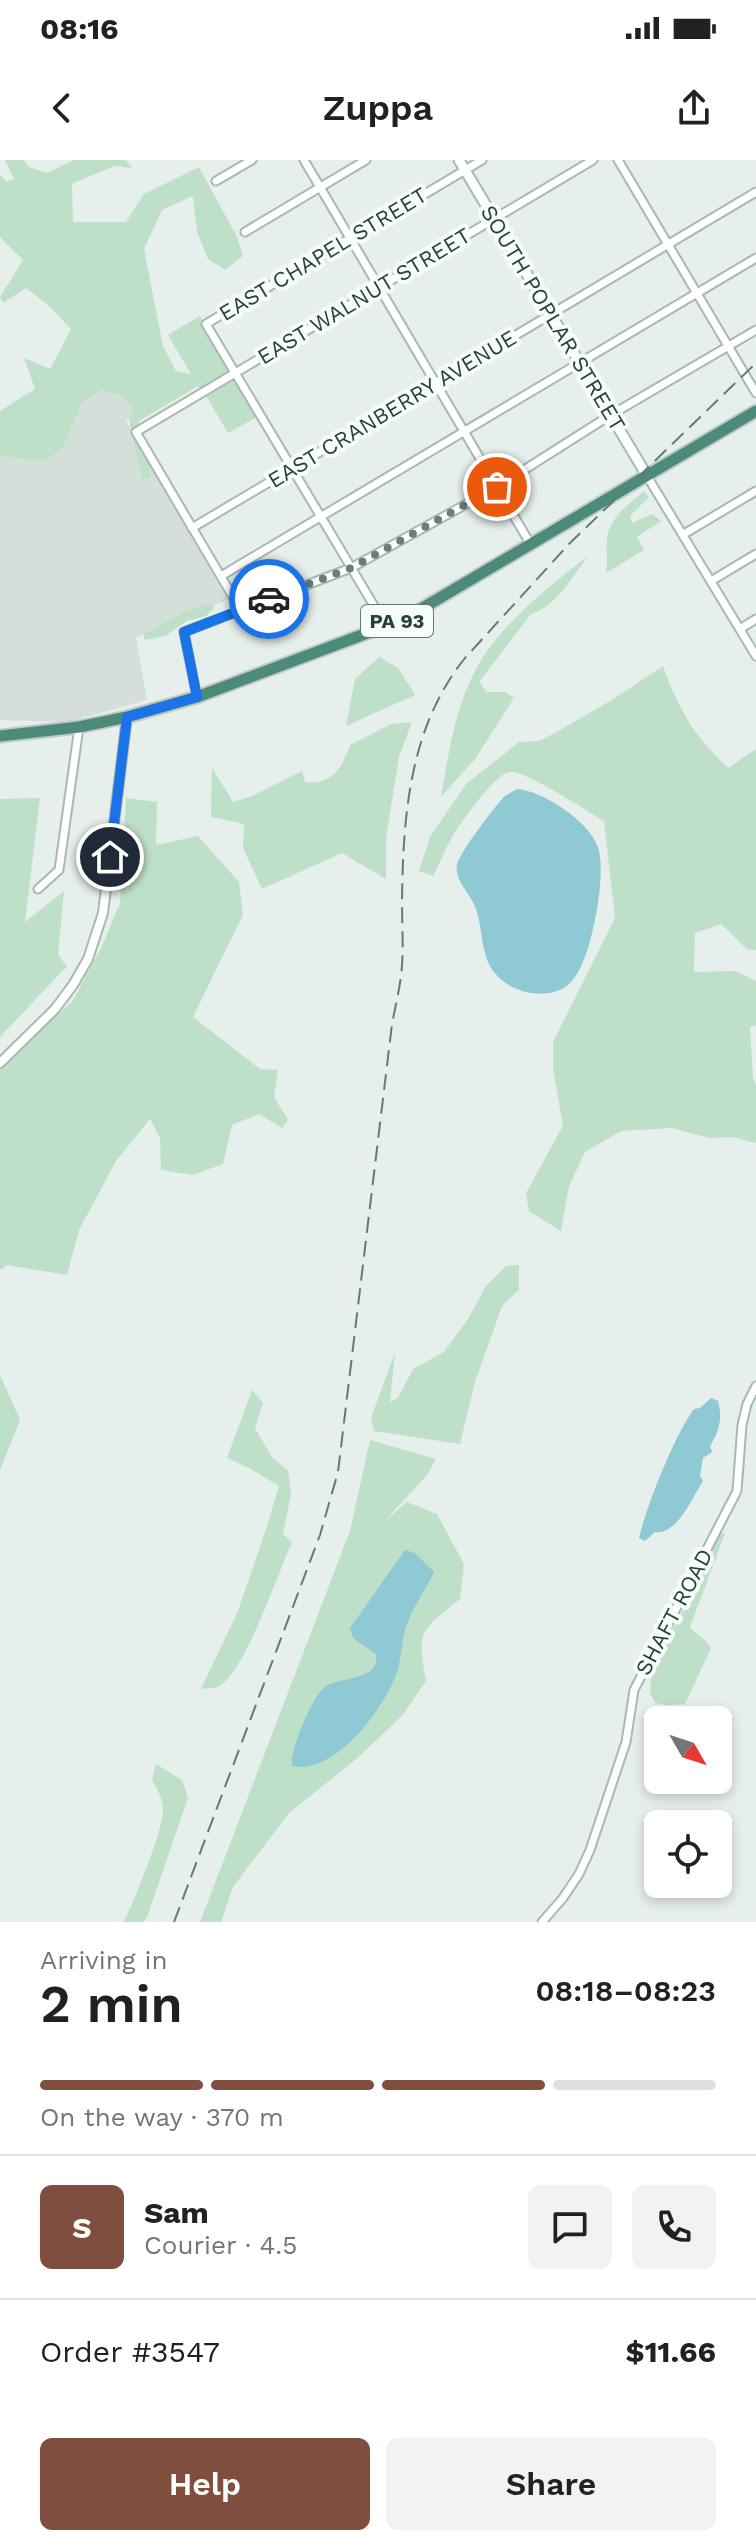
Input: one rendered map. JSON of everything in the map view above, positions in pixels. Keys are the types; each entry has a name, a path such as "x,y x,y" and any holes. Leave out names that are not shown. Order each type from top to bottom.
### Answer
{"highway":[{"name":"PA 93","path":"0,736 79,727 127,717 197,697 386,626 413,614 756,411"}],"main road":[{"name":"SOUTH POPLAR STREET","path":"459,160 647,476"}],"street":[{"path":"216,181 242,163 252,160"},
{"path":"304,160 531,545"},
{"path":"245,232 366,160"},
{"name":"EAST CHAPEL STREET","path":"236,373 206,324 482,160"},
{"name":"EAST WALNUT STREET","path":"192,528 136,432 593,160"},
{"path":"618,160 756,393"},
{"name":"EAST CRANBERRY AVENUE","path":"192,528 756,192"},
{"path":"221,576 756,258"},
{"path":"197,697 184,632 351,568 497,487 609,416 756,330"},
{"path":"236,373 386,626"},
{"path":"647,476 756,656"},
{"path":"684,534 756,491"},
{"path":"192,528 240,609"},
{"path":"711,581 756,554"},
{"path":"740,629 756,619"},
{"path":"0,1063 55,1009 88,959 103,913 127,717"},
{"path":"38,889 59,870 79,727"},
{"name":"SHAFT ROAD","path":"542,1922 579,1874 590,1850 626,1742 634,1690 737,1491 742,1425 756,1386"}],"shaded area":[{"path":"102,390 122,396 133,411 129,420 125,419 227,600 136,638 147,700 67,722 0,720 0,456 42,460 62,450 82,403"}],"green space":[{"path":"5,160 24,160 29,167 47,173 74,160 126,160 132,168 114,166 72,184 73,222 126,222 144,194 199,167 237,237 243,256 225,270 208,259 197,232 193,196 162,210 144,249 163,346 176,371 191,374 168,335 200,316 230,371 139,421 151,477 142,479 129,420 133,410 122,396 102,390 82,403 62,450 42,461 0,456 0,411 35,389 24,358 50,369 71,329 26,288 3,303 0,297 23,260 0,237 0,174 6,182 14,179"},
{"path":"235,377 257,417 228,433 205,394"},
{"path":"644,491 649,497 630,516 632,523 652,514 661,521 637,537 644,550 606,573 607,539 611,525"},
{"path":"588,556 556,598 531,614 479,682 487,692 506,692 514,698 476,758 441,797 459,709 481,660 516,617"},
{"path":"207,604 215,607 206,616 187,621 165,636 144,640 144,634 182,613"},
{"path":"379,657 398,668 415,695 346,726 355,679"},
{"path":"663,666 689,722 728,768 756,749 756,950 747,949 721,924 695,933 694,972 736,971 756,981 756,1025 750,1027 756,1085 756,1143 732,1137 709,1138 672,1128 621,1131 585,1152 569,1186 561,1231 529,1211 526,1193 563,1126 553,1069 553,1042 615,918 604,821 542,784 510,772 487,789 470,811 452,837 433,876 419,871 430,837 466,784 519,742 539,741 555,733"},
{"path":"412,722 399,757 386,838 386,879 342,853 262,889 243,848 244,824 211,817 212,768 233,802 302,771 305,782 329,778 339,768 350,745 391,724"},
{"path":"40,798 25,922 64,891 58,955 67,966 0,1037 0,799"},
{"path":"126,798 157,802 156,845 198,836 239,882 243,915 193,1017 260,1069 278,1070 274,1097 288,1120 282,1128 259,1114 232,1125 223,1164 193,1175 161,1170 160,1138 150,1119 116,1161 79,1230 67,1275 7,1265 0,1270 0,1067 72,1002 101,948 120,903"},
{"path":"519,1265 519,1290 502,1306 475,1382 460,1444 374,1431 371,1418 395,1352 390,1402 398,1398 413,1369 444,1352 468,1319 486,1286 506,1266"},
{"path":"0,1375 20,1420 0,1470"},
{"path":"252,1390 263,1403 255,1428 271,1456 288,1471 291,1494 283,1534 292,1542 239,1663 219,1686 201,1689 238,1611 279,1486 227,1458"},
{"path":"370,1440 436,1459 428,1474 383,1523 407,1502 437,1514 464,1564 460,1599 425,1633 422,1651 426,1681 402,1716 355,1760 289,1813 233,1887 221,1922 200,1922 350,1531"},
{"path":"719,1533 725,1533 690,1627 711,1648 685,1704 655,1703 650,1693 652,1665 684,1609 705,1557"},
{"path":"156,1764 182,1780 188,1798 147,1917 143,1922 124,1922 148,1865 162,1819 162,1801 152,1780"}],"water":[{"path":"517,789 552,801 575,818 593,837 600,859 599,894 587,951 573,980 564,988 550,993 532,993 514,988 493,970 486,956 476,909 457,871 459,859 478,829 506,795"},
{"path":"711,1398 718,1401 720,1419 710,1446 712,1452 703,1458 700,1476 703,1481 677,1522 670,1528 655,1532 645,1541 639,1538 670,1453 694,1409 700,1408"},
{"path":"405,1550 415,1553 434,1572 404,1633 398,1669 389,1690 368,1722 340,1751 308,1766 292,1766 298,1737 320,1692 332,1684 366,1673 376,1663 376,1654 353,1638 350,1628"}],"railway":[{"path":"174,1922 320,1535 338,1472 392,1024 401,976 404,837 421,743 446,685 465,658 569,544 756,363"}],"way so far":[{"path":"269,599 351,568 497,487"}],"route":[{"path":"110,857 127,717 197,697 184,632 269,599"}]}
